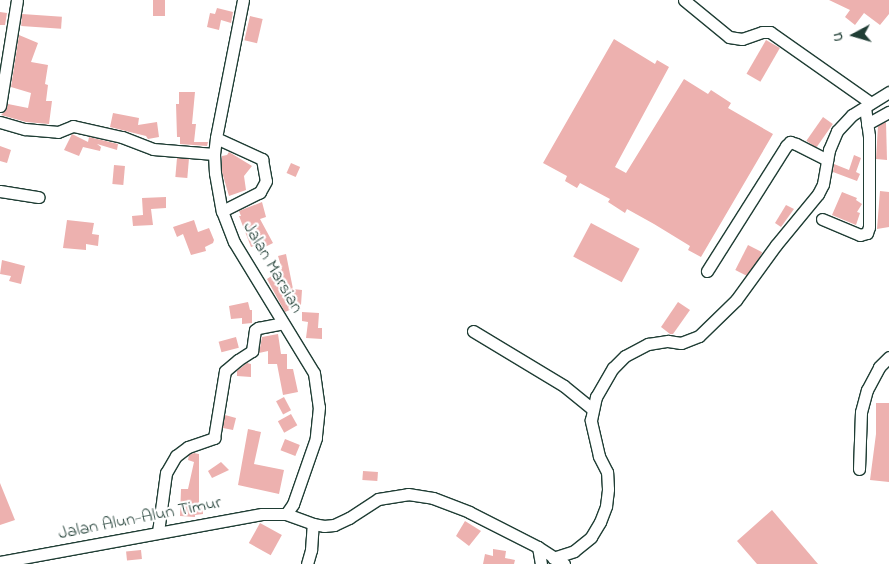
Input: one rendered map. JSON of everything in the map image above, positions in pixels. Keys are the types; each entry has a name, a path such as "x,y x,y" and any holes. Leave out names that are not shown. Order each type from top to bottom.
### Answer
{"street":[{"path":"0,106 17,0"},
{"name":"Jalan Marsian","path":"243,0 216,138 214,154 215,173 222,211 243,260 314,373 319,407 313,447 293,504 286,514"},
{"path":"684,0 729,37 742,39 762,32 770,32 868,105"},
{"path":"286,514 324,526 348,518 378,499 393,495 423,495 469,512 538,547 558,561 574,551 591,537 600,522 606,506 607,472 599,456 592,430 592,409 613,368 624,356 648,344 668,341 681,343 699,336 736,300 781,238 818,194 823,184 826,160 837,132 844,122 889,92"},
{"path":"822,219 860,235 867,233 869,227 868,105"},
{"path":"867,124 889,112"},
{"path":"0,122 24,129 58,132 73,126 122,137 153,149 214,154"},
{"path":"216,138 261,158 266,181 260,192 222,211"},
{"path":"708,271 790,142 826,160"},
{"path":"0,192 39,197"},
{"path":"158,532 166,473 176,456 188,447 214,438 225,371 252,351 255,330 283,322"},
{"path":"473,331 564,386 592,409"},
{"path":"859,469 861,412 867,390 879,367 889,357"},
{"name":"Jalan Alun-Alun Timur","path":"0,562 96,546 158,532 262,514 286,514"},
{"path":"307,564 311,550 313,524"},
{"path":"538,547 541,564"}],"building":[{"path":"153,0 165,0 165,16 153,16"},
{"path":"829,0 889,0 889,14 880,25 864,13 855,25 845,17 850,10"},
{"path":"217,8 233,12 231,23 221,20 219,30 207,27 210,13 215,14"},
{"path":"0,12 7,13 5,25 0,25"},
{"path":"22,14 62,17 61,29 21,26"},
{"path":"250,16 263,19 257,43 244,40"},
{"path":"19,35 38,43 31,62 48,65 45,84 48,85 46,101 52,101 49,124 26,122 1,115 6,110 8,104 28,108 31,93 11,87"},
{"path":"614,39 655,64 657,60 669,67 615,167 626,173 684,79 708,94 711,90 731,103 728,108 773,134 701,257 688,250 690,246 654,224 627,209 625,213 608,202 610,199 580,183 577,188 565,181 567,176 543,163"},
{"path":"766,40 780,48 760,82 746,74"},
{"path":"179,92 195,92 192,124 196,124 194,142 208,142 207,146 180,144 180,137 177,137 176,104 179,104"},
{"path":"113,113 139,118 138,125 157,122 159,137 148,139 146,136 110,127"},
{"path":"823,117 833,124 816,148 806,141"},
{"path":"886,122 887,160 876,159 878,126"},
{"path":"72,134 88,142 89,137 118,144 117,150 97,144 101,147 100,151 83,147 79,156 64,150"},
{"path":"0,146 11,150 7,163 0,161"},
{"path":"229,152 252,166 244,176 246,190 229,196 222,172 222,156 227,155"},
{"path":"854,155 861,158 856,172 860,174 857,181 833,172 834,164 849,170"},
{"path":"177,158 189,159 187,178 175,177"},
{"path":"291,163 300,167 296,177 287,173"},
{"path":"114,165 125,166 123,185 112,184"},
{"path":"880,191 889,192 889,227 877,229"},
{"path":"842,192 857,198 856,200 862,204 857,212 860,213 856,225 832,215"},
{"path":"166,197 166,208 151,209 153,225 133,226 132,216 143,215 142,198"},
{"path":"262,202 266,217 260,219 273,243 263,248 261,243 251,247 239,216 241,216 239,211"},
{"path":"786,205 794,209 781,227 775,223"},
{"path":"67,220 94,223 92,234 99,235 98,246 86,244 86,250 63,248"},
{"path":"194,220 198,232 209,228 214,240 213,243 205,247 206,251 191,255 183,234 177,237 173,227"},
{"path":"591,223 640,249 622,282 573,257"},
{"path":"748,245 762,252 750,277 735,270"},
{"path":"286,254 293,289 302,290 301,305 285,312 267,279 282,269 278,256"},
{"path":"2,260 25,266 21,284 9,281 11,276 0,274"},
{"path":"248,302 250,310 252,310 252,323 242,324 242,318 231,319 229,306"},
{"path":"678,302 690,310 673,334 670,334 661,327"},
{"path":"302,312 319,313 318,328 322,328 322,339 306,338 308,322 302,321"},
{"path":"278,334 281,354 287,354 287,369 293,369 298,392 283,395 277,364 268,364 268,351 259,353 262,337"},
{"path":"236,337 239,348 221,352 219,342"},
{"path":"247,363 251,364 251,377 237,376 237,371"},
{"path":"284,397 291,410 283,414 276,401"},
{"path":"876,403 889,403 889,482 870,480 876,434"},
{"path":"291,414 297,425 284,433 278,421"},
{"path":"225,415 236,418 233,430 223,428"},
{"path":"248,429 261,432 254,464 284,470 279,494 238,485"},
{"path":"285,439 300,445 295,456 281,450"},
{"path":"199,454 199,503 202,502 203,514 195,515 195,517 180,516 181,489 188,489 194,462 188,460 189,455"},
{"path":"221,462 229,470 212,478 208,471"},
{"path":"363,471 378,472 377,481 362,480"},
{"path":"0,483 15,520 0,525"},
{"path":"772,510 818,564 757,564 737,541"},
{"path":"465,521 481,531 469,546 456,536"},
{"path":"260,523 282,535 271,555 249,543"},
{"path":"493,549 506,551 505,558 515,560 514,564 483,564 485,554 493,556"},
{"path":"141,550 142,559 127,561 126,552"}]}
